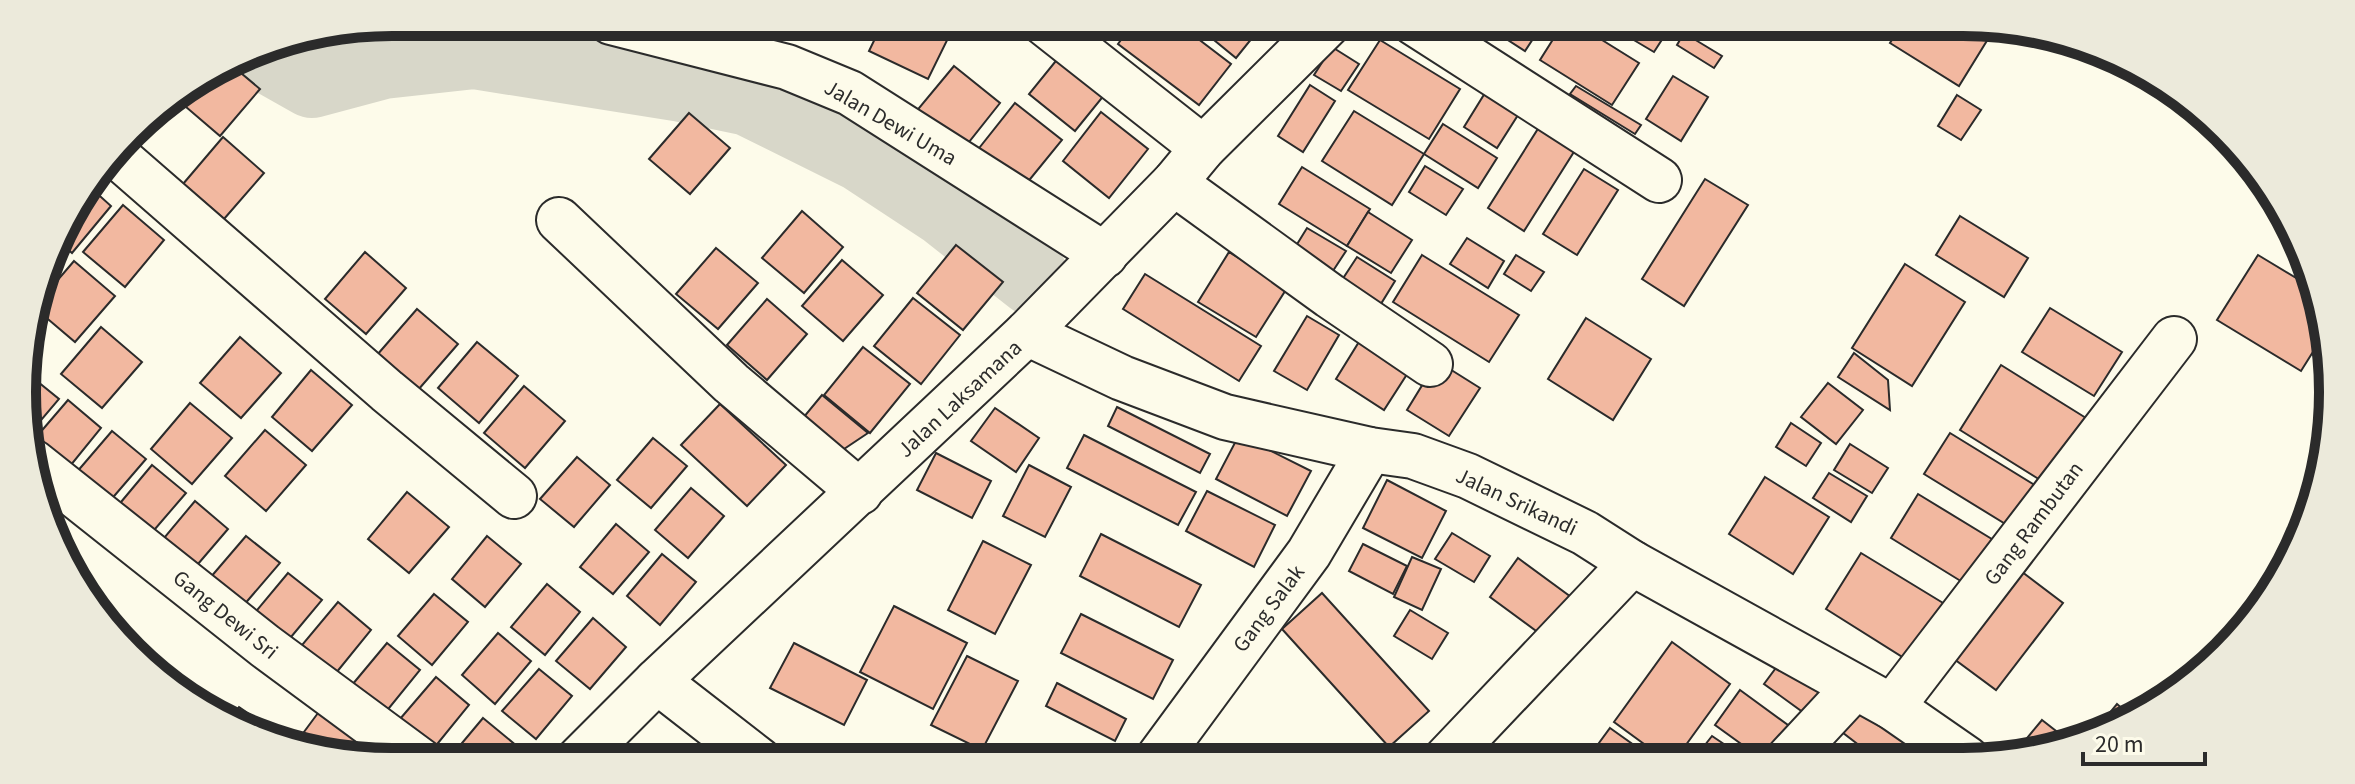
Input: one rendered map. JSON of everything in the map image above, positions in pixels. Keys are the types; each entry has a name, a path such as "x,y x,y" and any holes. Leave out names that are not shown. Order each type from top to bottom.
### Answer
{"street":[{"name":"Jalan Dewi Uma","path":"666,36 787,67 850,93 1105,255"},
{"path":"1061,36 1203,148"},
{"name":"Jalan Laksamana","path":"590,748 657,681 1027,333 1174,183 1203,148 1316,36"},
{"path":"1435,36 1659,180"},
{"path":"122,160 387,391 514,496"},
{"path":"1174,183 1430,364"},
{"path":"559,220 731,383 860,492"},
{"name":"Jalan Srikandi","path":"1027,333 1122,378 1225,417 1370,450 1413,456 1468,476 1585,533 1632,563 1873,697 1950,748"},
{"name":"Gang Rambutan","path":"1803,748 1873,697 2174,339"},
{"name":"Gang Salak","path":"1166,748 1309,553 1370,450"},
{"name":"Gang Dewi Sri","path":"45,472 265,646 403,748"},
{"path":"1456,748 1632,563"},
{"path":"657,681 743,748"}],"building":[{"path":"876,36 949,36 928,79 869,51"},
{"path":"1124,36 1194,36 1231,64 1199,105 1118,44"},
{"path":"1209,36 1254,36 1236,58"},
{"path":"1502,36 1535,36 1525,51"},
{"path":"1555,36 1596,36 1639,63 1612,105 1540,60"},
{"path":"1627,36 1663,38 1654,52"},
{"path":"1682,36 1689,36 1722,56 1714,68 1677,45"},
{"path":"1894,36 1989,37 1959,86 1890,43"},
{"path":"1380,40 1460,89 1429,139 1348,90"},
{"path":"1068,46 1114,83 1075,131 1029,94"},
{"path":"1332,47 1359,64 1341,91 1314,75"},
{"path":"954,66 1000,103 961,152 914,114"},
{"path":"239,71 260,89 220,136 183,104"},
{"path":"1673,76 1708,97 1681,141 1646,119"},
{"path":"1310,85 1335,101 1303,152 1278,136"},
{"path":"1576,86 1641,125 1635,134 1570,94"},
{"path":"1485,93 1518,115 1497,148 1464,127"},
{"path":"1957,95 1981,110 1961,140 1938,126"},
{"path":"1015,103 1062,140 1022,189 976,152"},
{"path":"1354,111 1424,154 1392,205 1322,161"},
{"path":"1101,112 1148,149 1109,198 1063,161"},
{"path":"689,113 730,148 690,194 649,159"},
{"path":"1443,124 1497,158 1478,188 1424,154"},
{"path":"1541,124 1577,147 1524,231 1488,208"},
{"path":"223,137 264,173 224,219 183,184"},
{"path":"1425,166 1463,189 1446,215 1409,192"},
{"path":"1302,167 1370,209 1347,246 1279,204"},
{"path":"1584,169 1618,190 1577,255 1543,234"},
{"path":"1705,179 1748,205 1684,306 1642,279"},
{"path":"97,193 111,206 72,253 67,248"},
{"path":"123,205 164,240 125,287 83,252"},
{"path":"802,211 843,247 804,293 762,258"},
{"path":"1368,212 1412,240 1391,273 1347,246"},
{"path":"1960,216 2028,258 2004,297 1936,255"},
{"path":"1307,228 1346,251 1329,277 1291,254"},
{"path":"1467,238 1504,261 1488,288 1450,264"},
{"path":"956,245 1003,282 963,330 917,293"},
{"path":"716,248 758,283 718,329 676,294"},
{"path":"365,252 406,288 366,334 325,299"},
{"path":"1229,252 1287,288 1256,337 1198,302"},
{"path":"1422,255 1519,315 1489,362 1393,302"},
{"path":"1516,255 1544,272 1531,291 1504,274"},
{"path":"2258,255 2301,281 2316,347 2301,371 2217,320"},
{"path":"1357,257 1395,281 1379,307 1340,283"},
{"path":"842,260 883,295 843,341 802,306"},
{"path":"74,261 115,296 75,342 44,316 52,286"},
{"path":"1905,264 1965,302 1912,386 1852,348"},
{"path":"1145,274 1261,346 1239,381 1123,309"},
{"path":"913,298 960,335 921,384 874,346"},
{"path":"767,299 807,334 767,380 727,345"},
{"path":"2050,308 2122,352 2094,396 2022,352"},
{"path":"417,309 458,344 418,390 377,355"},
{"path":"1307,316 1339,335 1307,390 1274,371"},
{"path":"1586,318 1651,359 1613,420 1548,379"},
{"path":"101,327 142,362 102,408 61,374"},
{"path":"240,337 281,373 241,418 200,383"},
{"path":"1362,337 1411,368 1384,410 1336,379"},
{"path":"477,342 518,376 479,423 438,388"},
{"path":"863,347 910,384 870,433 824,395"},
{"path":"1854,353 1888,380 1890,410 1838,377"},
{"path":"1437,361 1480,388 1449,436 1407,410"},
{"path":"2001,365 2086,418 2045,483 1960,430"},
{"path":"311,370 352,405 312,451 272,417"},
{"path":"36,381 59,399 38,424"},
{"path":"1828,383 1863,410 1836,444 1801,417"},
{"path":"524,386 565,421 525,468 484,433"},
{"path":"822,395 868,433 835,455 798,424"},
{"path":"68,400 101,428 66,471 41,450 39,434"},
{"path":"190,403 232,438 192,484 151,449"},
{"path":"720,404 786,465 747,506 681,445"},
{"path":"1117,407 1210,454 1200,473 1108,426"},
{"path":"995,408 1039,438 1016,472 971,441"},
{"path":"1791,423 1821,443 1806,466 1776,447"},
{"path":"265,430 306,465 266,511 225,476"},
{"path":"112,431 146,459 109,502 76,473"},
{"path":"1950,433 2046,492 2020,533 1924,474"},
{"path":"1084,435 1196,492 1178,525 1067,468"},
{"path":"1239,435 1311,471 1287,516 1216,479"},
{"path":"653,438 687,466 651,508 617,480"},
{"path":"1850,444 1888,468 1872,493 1834,470"},
{"path":"936,453 991,481 972,518 917,490"},
{"path":"577,457 610,485 574,527 540,499"},
{"path":"152,465 186,493 149,536 116,508"},
{"path":"1029,465 1071,487 1045,537 1003,516"},
{"path":"1829,473 1867,496 1851,522 1813,498"},
{"path":"1765,477 1829,517 1793,574 1729,534"},
{"path":"1387,480 1446,511 1422,558 1363,528"},
{"path":"691,488 724,516 688,558 655,530"},
{"path":"1207,491 1275,525 1254,567 1186,531"},
{"path":"407,492 449,527 409,573 368,539"},
{"path":"1918,494 2000,544 1972,588 1891,538"},
{"path":"195,501 228,529 192,571 159,544"},
{"path":"616,524 649,552 613,594 580,567"},
{"path":"1452,533 1490,556 1474,582 1435,559"},
{"path":"1101,534 1201,585 1179,627 1080,576"},
{"path":"246,536 280,563 243,606 210,578"},
{"path":"487,536 521,564 485,607 452,579"},
{"path":"983,541 1031,565 995,634 948,610"},
{"path":"1363,544 1407,566 1393,594 1349,571"},
{"path":"1861,553 1948,606 1912,663 1826,609"},
{"path":"662,554 696,582 660,625 627,596"},
{"path":"1412,557 1441,569 1422,610 1394,597"},
{"path":"1518,558 1571,597 1543,636 1490,597"},
{"path":"2013,565 2063,603 1996,690 1946,653"},
{"path":"288,573 322,600 286,643 253,615"},
{"path":"547,584 580,612 545,655 511,627"},
{"path":"1322,593 1429,711 1389,747 1282,629"},
{"path":"434,594 468,622 432,665 398,636"},
{"path":"338,602 371,630 336,673 302,645"},
{"path":"894,606 967,643 933,709 860,672"},
{"path":"1410,610 1448,633 1432,659 1394,636"},
{"path":"1081,614 1173,660 1153,699 1061,653"},
{"path":"593,618 626,647 590,689 556,661"},
{"path":"498,633 531,661 495,704 462,675"},
{"path":"1672,642 1730,684 1684,748 1650,748 1614,722"},
{"path":"387,643 420,670 385,713 352,685"},
{"path":"794,643 867,680 844,725 770,688"},
{"path":"967,656 1018,681 983,748 931,725"},
{"path":"1784,657 1831,691 1811,718 1764,684"},
{"path":"539,669 572,696 536,739 502,711"},
{"path":"436,677 469,705 434,748 400,719"},
{"path":"1057,683 1126,719 1115,741 1046,706"},
{"path":"1740,690 1799,733 1788,748 1747,748 1715,725"},
{"path":"1860,700 1912,741 1907,748 1863,748 1838,729"},
{"path":"2117,704 2123,709 2120,711 2106,718"},
{"path":"239,707 263,724 256,721 236,711"},
{"path":"318,713 361,742 358,746 346,745 301,736"},
{"path":"483,718 517,746 515,748 458,748"},
{"path":"2042,720 2060,734 2031,741 2027,738"},
{"path":"1610,728 1638,748 1597,748"},
{"path":"1712,736 1730,748 1703,748"}],"waterway":[{"path":"271,58 312,81 383,62 474,52 682,85 749,99 862,155 944,209 1033,279"}]}
